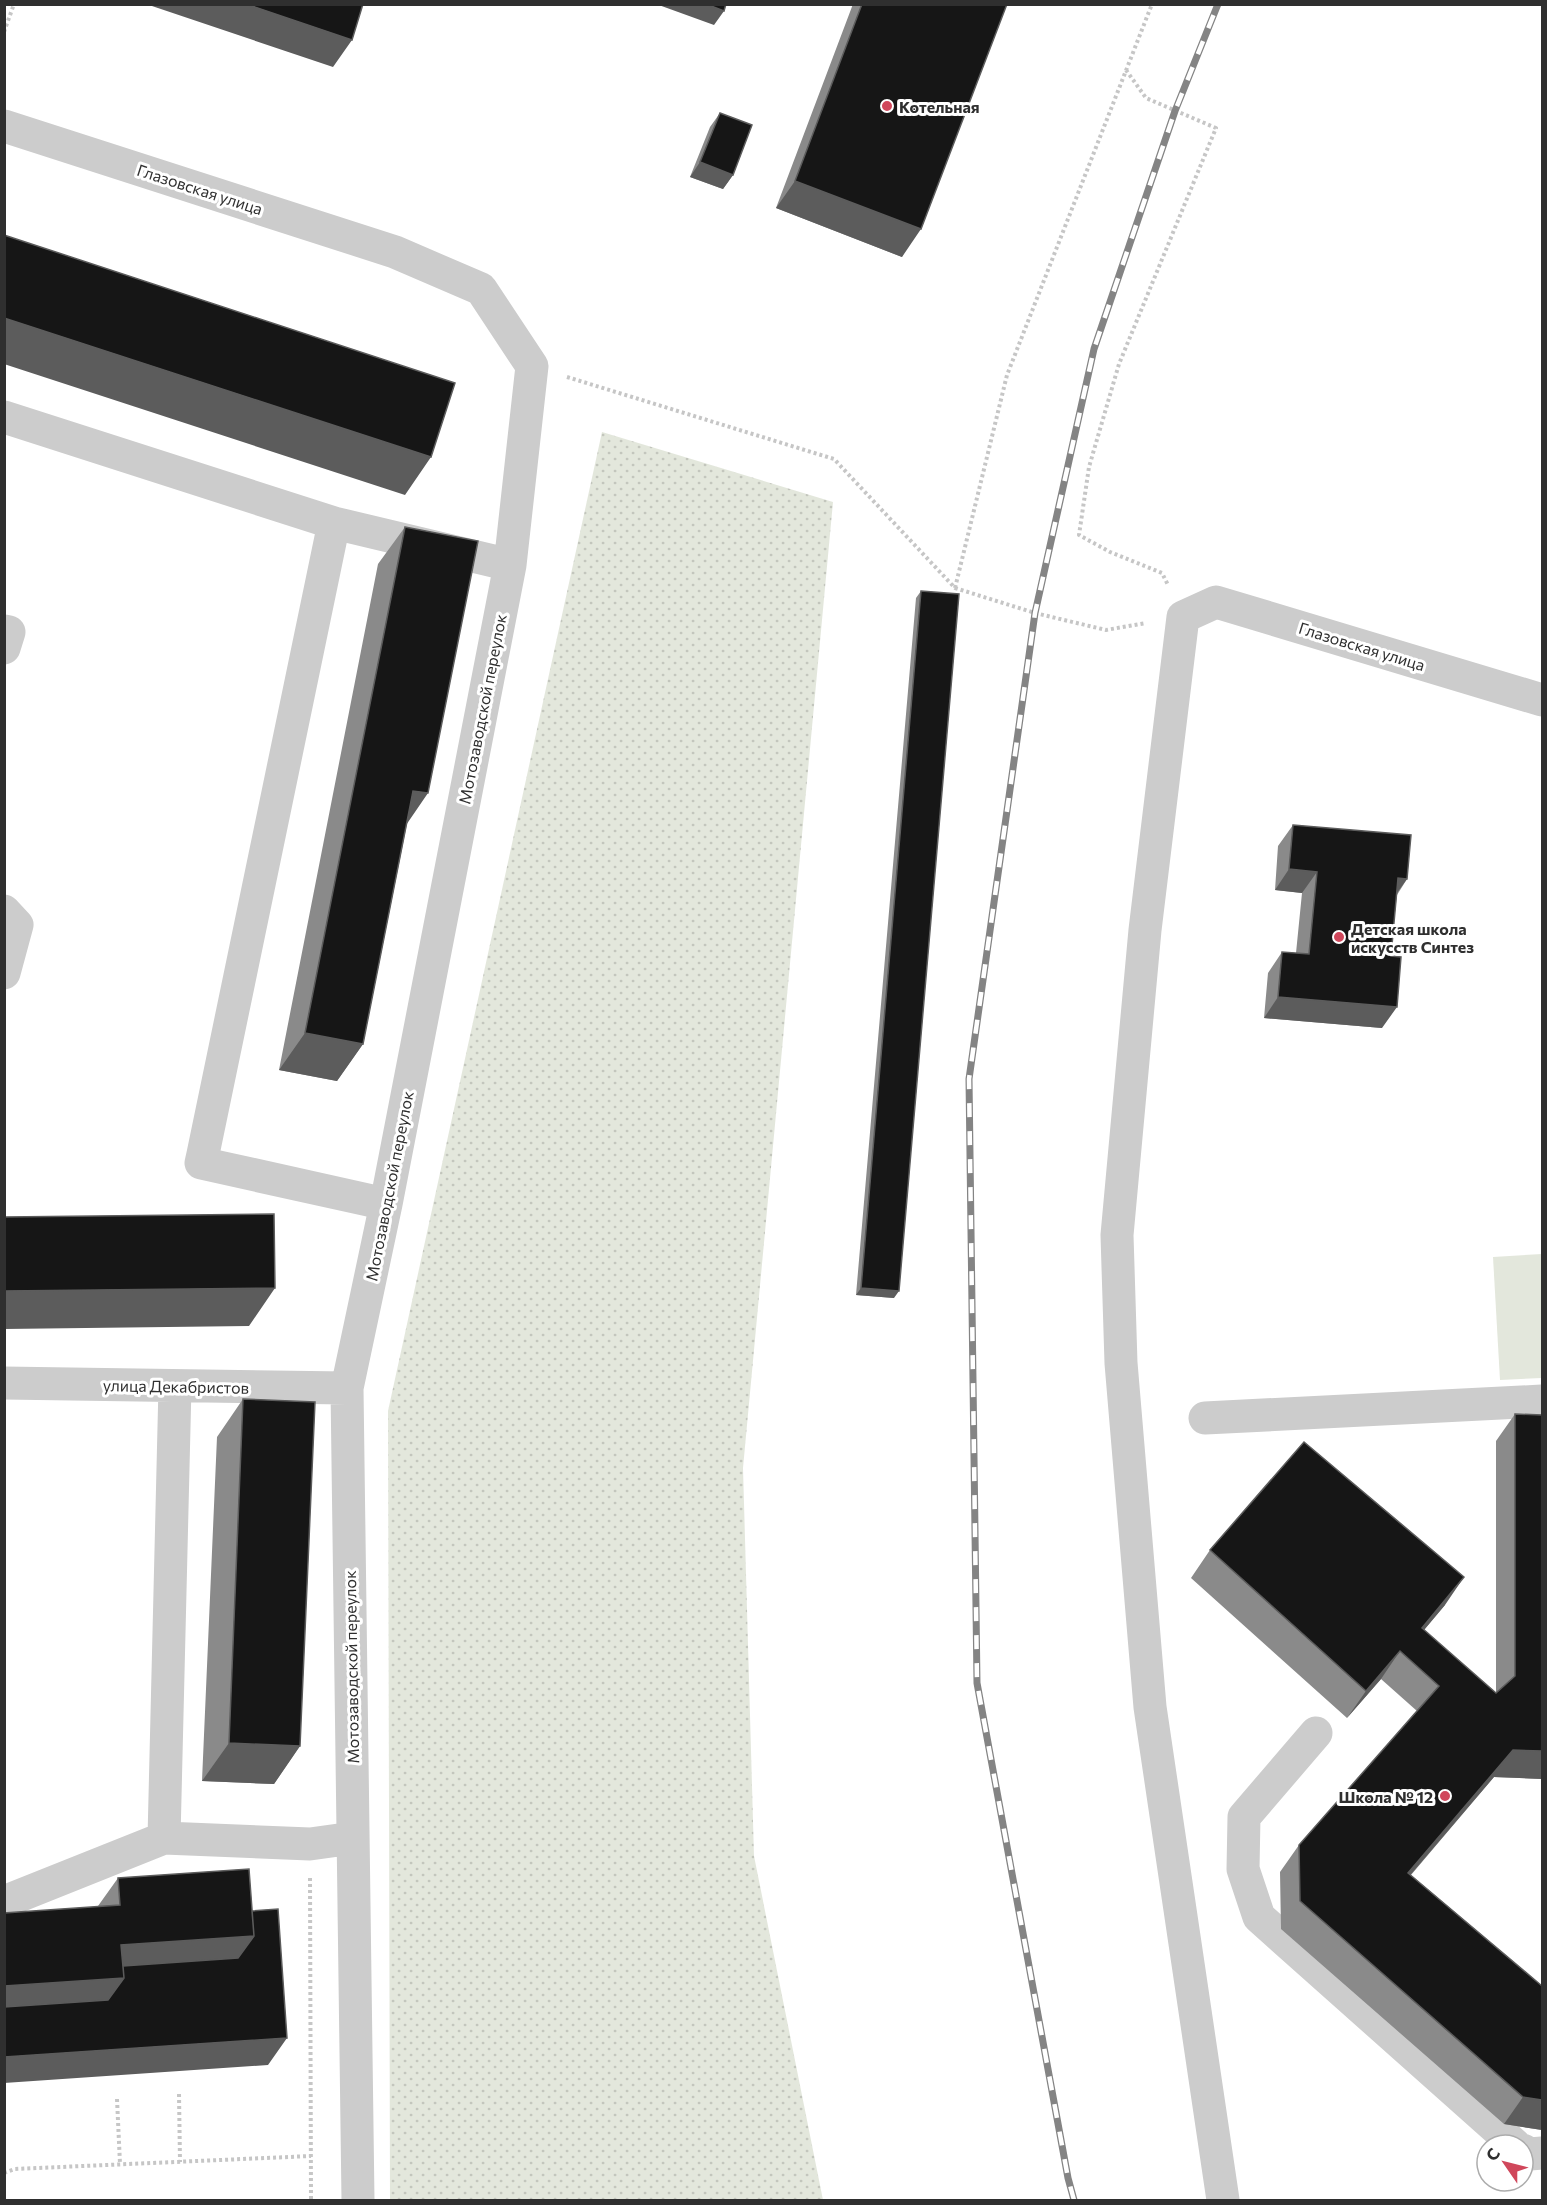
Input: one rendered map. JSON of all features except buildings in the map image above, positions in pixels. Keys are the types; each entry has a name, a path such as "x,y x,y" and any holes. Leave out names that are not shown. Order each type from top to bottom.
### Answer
{"street":[{"name":"Глазовская улица","path":"4,126 395,252 481,289 532,366"},
{"name":"Мотозаводской переулок","path":"358,2200 347,1388 386,1204 510,565 532,366"},
{"path":"4,417 334,523 510,565"},
{"path":"334,523 201,1163 386,1204"},
{"name":"Глазовская улица","path":"1183,617 1216,602 1542,700"},
{"path":"1183,617 1145,930 1117,1235 1121,1363 1150,1707 1223,2200"},
{"path":"4,631 9,632 4,648"},
{"path":"4,911 17,925 4,974"},
{"name":"улица Декабристов","path":"4,1383 347,1388"},
{"path":"164,1838 175,1386"},
{"path":"1205,1418 1542,1401"},
{"path":"1316,1733 1244,1817 1243,1869 1259,1917 1502,2133"},
{"path":"4,1902 164,1838 310,1844 353,1838"}],"path":[{"path":"4,32 14,4"},
{"path":"955,588 1007,375 1152,4"},
{"path":"532,366 834,459 955,588 1035,614 1106,630 1183,617 1162,573 1110,552 1079,535 1089,467 1119,364 1216,128 1146,98 1126,70"},
{"path":"310,1844 311,2200"},
{"path":"179,2094 180,2162"},
{"path":"117,2099 120,2164"},
{"path":"4,2173 15,2169 311,2156"}],"shaded area":[{"path":"602,432 833,502 743,1468 754,1856 823,2200 390,2200 388,1411"},
{"path":"1542,1254 1542,1378 1500,1380 1493,1257"}],"railway":[{"path":"1074,2200 1068,2178 977,1683 969,1079 1035,613 1094,349 1175,111 1218,4"}],"place":[{"name":"Котельная","path":"887,106"},
{"name":"Детская школа искусств Синтез","path":"1339,937"},
{"name":"Школа № 12","path":"1445,1796"}]}
